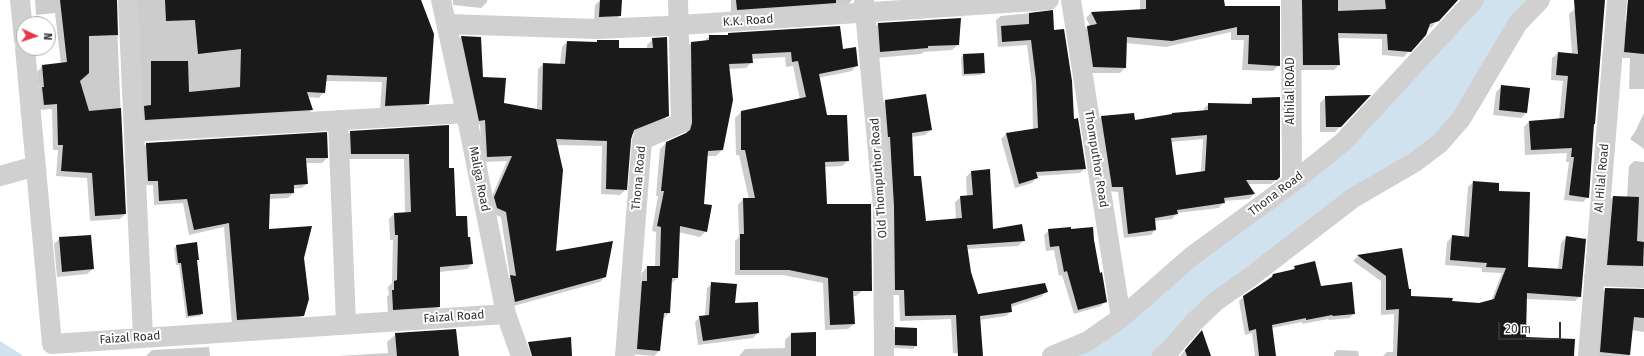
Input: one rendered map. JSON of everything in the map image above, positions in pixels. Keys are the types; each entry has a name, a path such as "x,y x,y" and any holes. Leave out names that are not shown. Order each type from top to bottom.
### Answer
{"street":[{"path":"20,0 22,16"},
{"path":"128,0 143,336"},
{"name":"Maliga Road","path":"441,0 466,112 506,314 521,356"},
{"name":"Thona Road","path":"625,356 642,140 681,123 678,0"},
{"name":"K.K. Road","path":"447,24 596,29 679,26 864,6 1050,0"},
{"name":"Thomputhor Road","path":"1071,0 1121,318"},
{"name":"Alhilal ROAD","path":"1291,0 1292,183"},
{"name":"Thona Road","path":"1052,356 1088,341 1121,318 1192,256 1292,183 1343,142 1474,0"},
{"path":"1162,356 1169,351 1194,322 1216,300 1255,274 1353,198 1415,162 1440,142 1461,119 1518,24 1540,0"},
{"name":"Al Hilal Road","path":"1588,356 1617,0"},
{"name":"Old Thomputhor Road","path":"864,6 883,207 884,356"},
{"name":"Faizal Road","path":"26,56 52,344 143,336 506,314"},
{"path":"134,132 466,112"},
{"path":"338,120 346,324"},
{"path":"0,176 36,166"},
{"path":"1594,276 1644,278"}],"water":[{"path":"1474,0 1540,0 1461,119 1353,198 1161,356 1052,356 1299,177"},
{"path":"0,341 22,355 22,356 0,356"}],"building":[{"path":"60,0 117,0 118,35 89,36 89,73 80,81 89,111 121,108 126,214 95,216 92,173 61,171 63,145 58,145 57,104 44,105 42,87 44,87 42,65 67,62"},
{"path":"165,0 421,0 434,34 429,104 385,106 387,77 327,75 325,93 307,92 313,110 145,120 144,106 151,105 151,61 188,61 189,92 240,87 241,49 198,54 195,20 166,21"},
{"path":"600,0 622,0 621,16 599,17"},
{"path":"736,0 836,0 836,3 737,10"},
{"path":"1146,0 1224,0 1225,6 1280,6 1280,66 1248,64 1249,35 1237,35 1237,27 1172,41 1127,37 1126,68 1093,67 1087,26 1097,24 1091,12 1146,9"},
{"path":"1302,0 1338,0 1338,11 1386,9 1385,0 1458,0 1439,21 1430,24 1426,35 1411,52 1388,50 1387,34 1338,33 1340,65 1303,65"},
{"path":"1574,0 1605,0 1589,198 1569,195 1574,157 1571,157 1572,148 1531,150 1529,121 1564,118 1568,76 1556,75 1558,52 1578,54"},
{"path":"1628,0 1644,0 1644,54 1624,52"},
{"path":"1053,10 1054,30 1064,29 1072,81 1074,119 1078,118 1086,169 1036,172 1038,178 1019,184 1006,133 1038,128 1036,80 1031,40 1002,42 1001,26 1029,24 1029,13"},
{"path":"961,18 959,45 928,46 928,48 880,52 878,23"},
{"path":"840,26 843,49 856,47 858,66 819,74 827,115 847,115 849,161 825,162 827,204 871,204 872,291 853,291 855,324 830,325 828,278 789,270 740,270 740,234 744,234 743,198 755,198 745,150 741,150 741,111 806,97 798,61 792,62 791,52 752,54 753,63 729,64 733,100 723,150 708,151 704,204 712,205 707,232 680,226 678,278 672,278 670,313 664,313 660,351 637,349 642,281 647,281 647,266 660,266 661,227 657,226 664,191 661,191 666,142 686,133 690,130 692,123 691,42 709,40 709,35 728,35 728,33"},
{"path":"461,36 481,37 483,77 506,78 504,103 542,110 543,63 565,64 567,41 597,42 597,40 619,40 619,48 653,48 652,38 667,37 669,116 634,130 631,139 627,190 606,189 607,141 556,139 563,170 556,251 613,241 606,277 515,302 510,275 516,276 506,212 497,208 494,197 512,156 487,157 484,101 485,120 479,121"},
{"path":"984,53 985,73 964,74 963,54"},
{"path":"1501,85 1530,88 1527,113 1499,110"},
{"path":"926,94 932,130 912,133 914,176 921,176 926,221 962,218 960,196 973,195 971,171 990,169 993,229 1022,224 1025,241 967,245 971,272 978,294 1045,283 1048,292 1011,304 1012,312 980,316 983,356 958,356 956,315 905,316 904,290 895,290 894,206 890,137 888,137 885,100"},
{"path":"1371,95 1341,127 1326,127 1325,96"},
{"path":"1280,97 1280,177 1277,180 1246,180 1255,194 1224,198 1225,203 1177,210 1178,214 1155,218 1156,230 1128,234 1123,187 1112,187 1101,116 1134,113 1135,120 1172,113 1208,110 1208,103 1252,104 1252,98","holes":["1207,135 1205,171 1176,175 1171,138"]},
{"path":"449,125 449,168 454,168 456,216 467,216 468,237 470,237 473,264 440,267 440,307 393,310 392,290 394,290 394,281 397,280 398,235 395,235 394,213 411,212 409,154 351,154 350,131"},
{"path":"327,132 328,158 306,158 308,184 294,185 294,193 270,194 269,229 312,226 304,258 309,299 304,316 237,320 229,223 194,230 187,199 159,201 158,181 148,181 146,143"},
{"path":"1473,181 1499,183 1499,191 1530,192 1528,267 1562,269 1566,236 1586,239 1581,297 1527,293 1526,337 1575,339 1574,356 1397,356 1399,309 1386,310 1386,276 1357,255 1402,248 1409,289 1411,289 1411,296 1453,298 1452,301 1479,303 1494,299 1506,268 1486,267 1487,263 1450,260 1452,235 1469,237"},
{"path":"1613,196 1639,197 1637,241 1644,242 1643,266 1607,265"},
{"path":"1071,227 1071,229 1093,227 1100,273 1102,272 1107,302 1078,310 1067,271 1064,272 1059,246 1050,247 1048,229"},
{"path":"91,235 94,269 62,272 59,237"},
{"path":"197,242 199,260 197,260 203,314 188,316 181,263 178,263 176,245"},
{"path":"1315,261 1321,286 1352,282 1355,314 1332,315 1306,320 1306,318 1272,325 1276,356 1259,356 1256,329 1249,331 1243,296 1272,277 1273,274 1295,269 1294,266"},
{"path":"711,282 737,284 735,303 758,302 759,333 703,341 699,316 709,315"},
{"path":"1605,288 1644,289 1644,318 1634,317 1630,355 1600,352"},
{"path":"895,327 917,328 917,346 895,345"},
{"path":"456,329 459,356 397,356 395,333"},
{"path":"1202,330 1211,356 1187,356 1185,350"},
{"path":"816,332 816,356 791,356 791,333"},
{"path":"571,337 572,356 532,356 528,342"}]}
